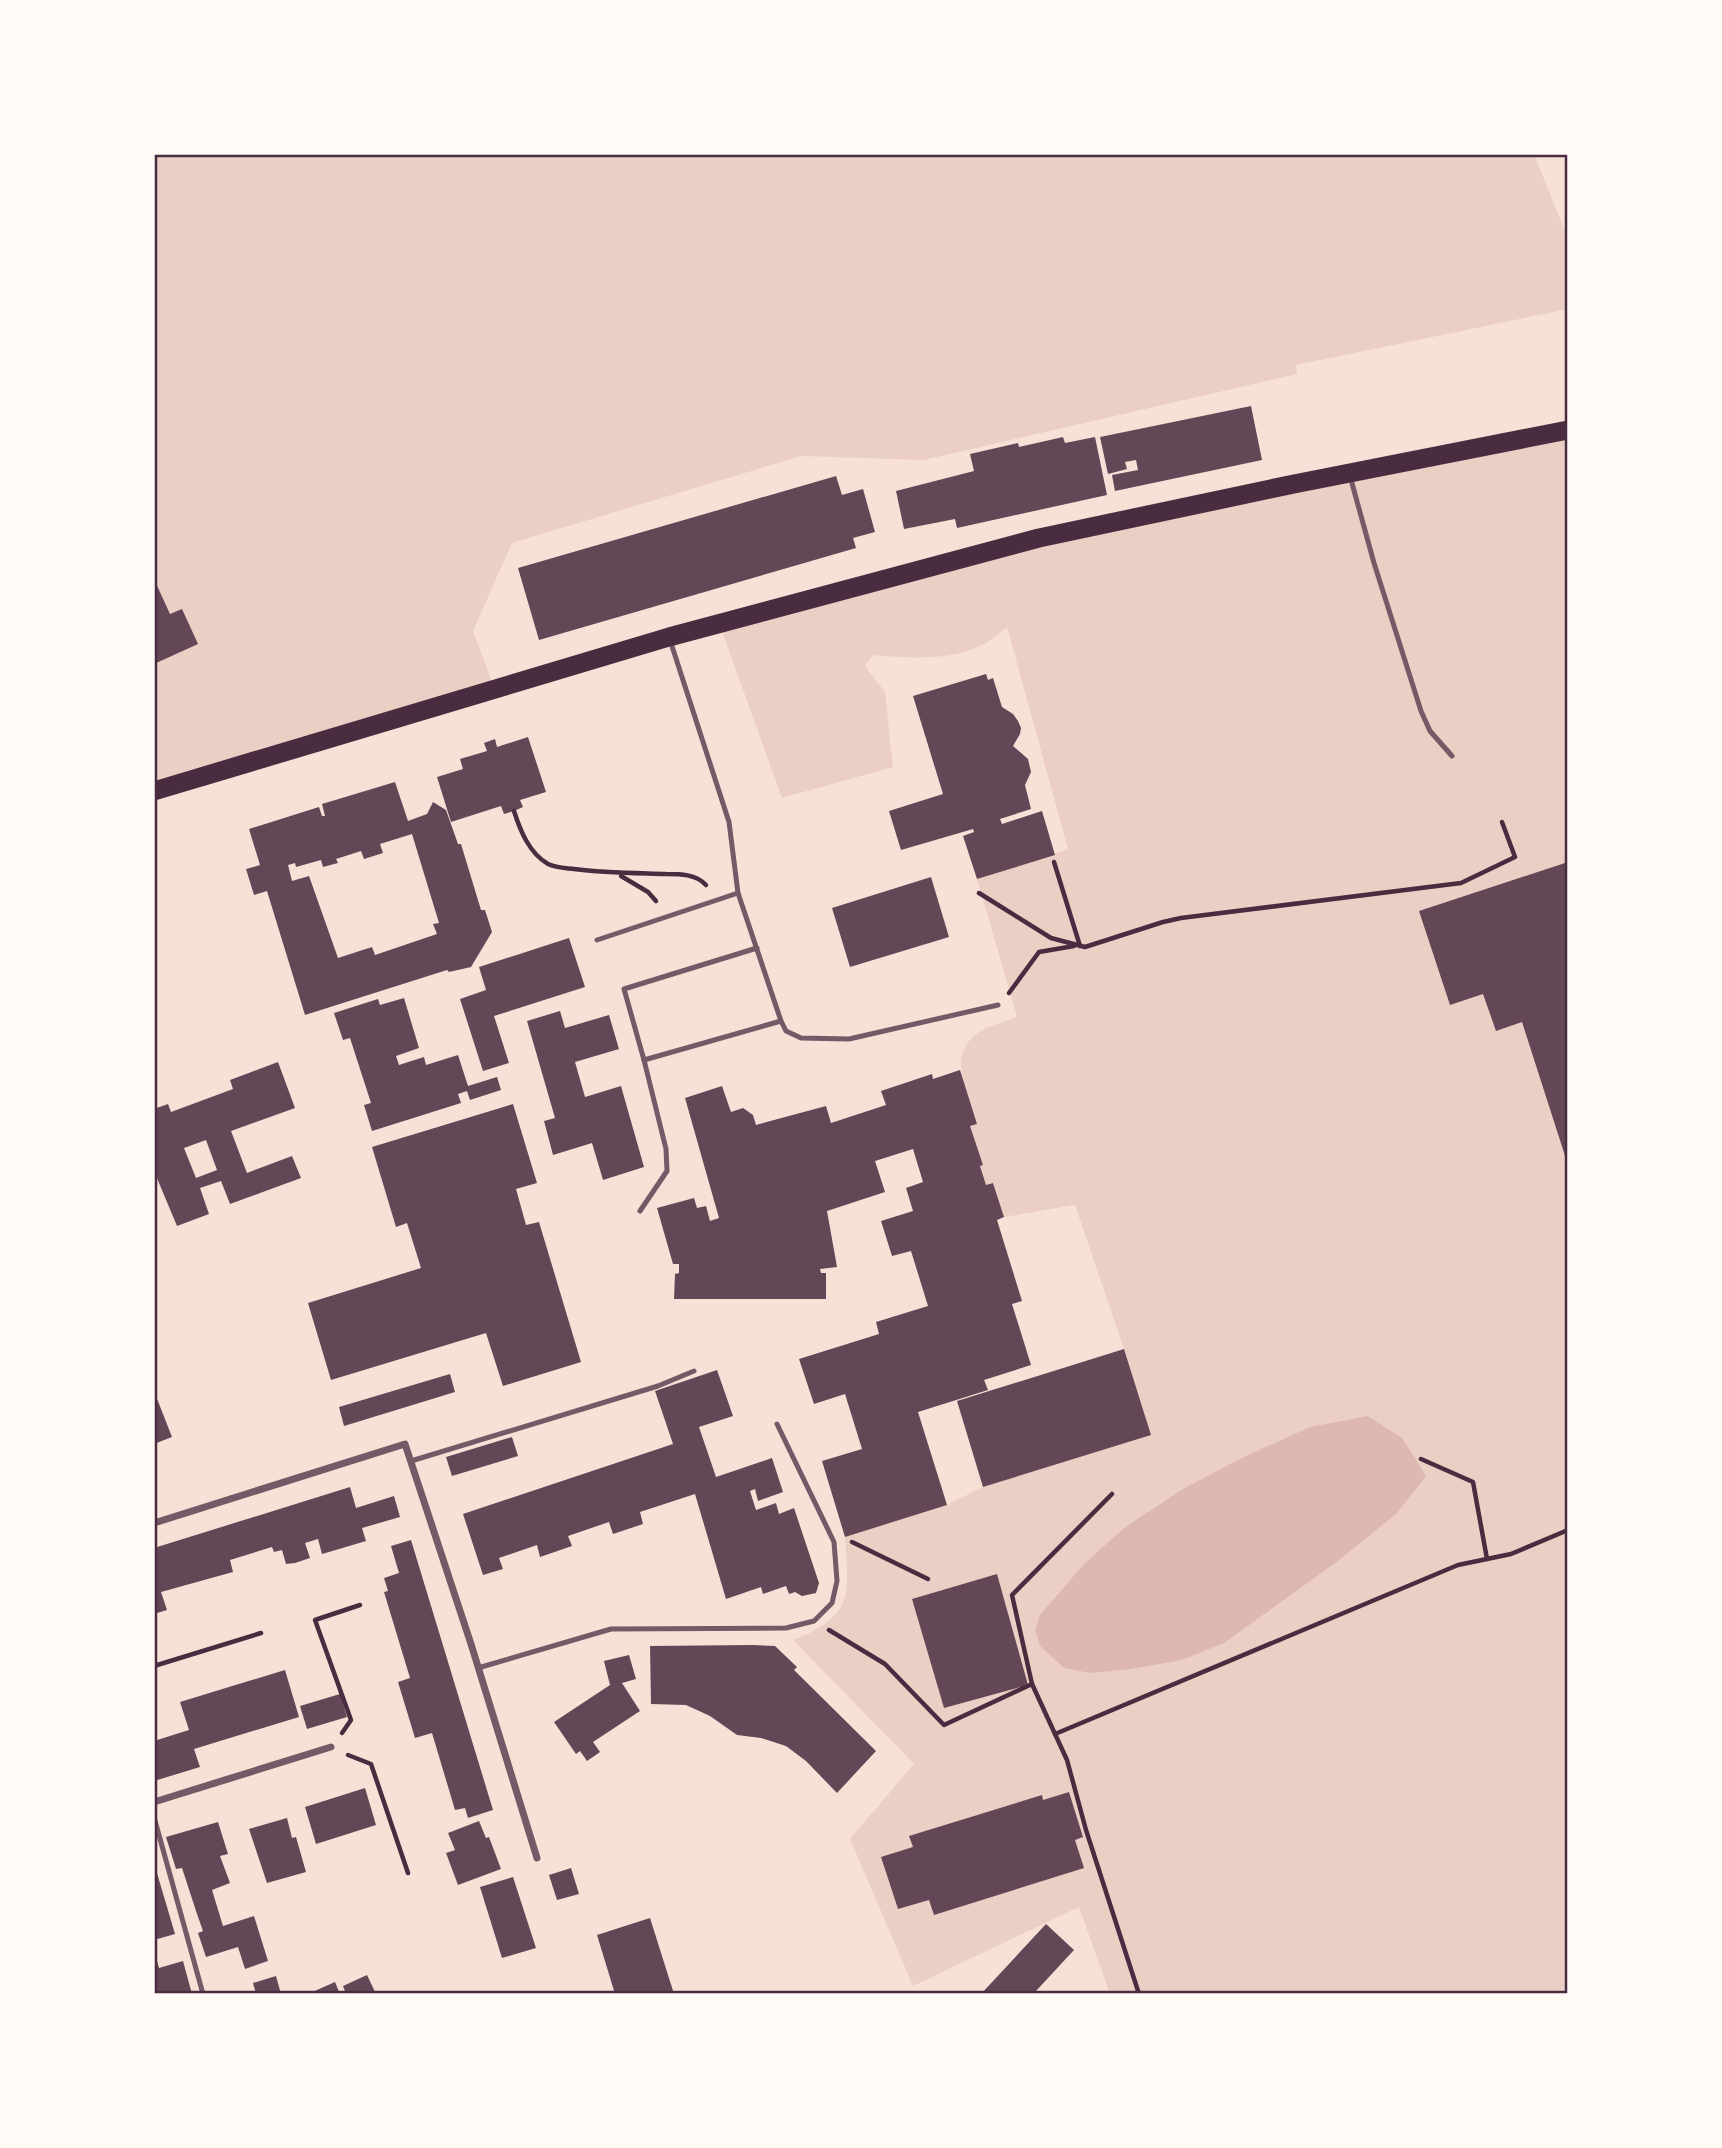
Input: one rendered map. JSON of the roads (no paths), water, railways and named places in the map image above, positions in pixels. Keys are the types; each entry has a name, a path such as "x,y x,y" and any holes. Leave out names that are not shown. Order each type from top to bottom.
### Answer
{"highway":[{"path":"154,791 669,637 1039,538 1568,430"}],"street":[{"path":"154,1523 405,1444 537,1858"},
{"path":"154,1802 331,1747"}],"lane":[{"path":"1349,473 1374,563 1421,711 1430,731 1452,756"},
{"path":"669,637 729,822 738,893 786,1031 800,1038 849,1039 998,1005"},
{"path":"597,940 738,893"},
{"path":"640,1211 667,1171 666,1149 624,989 757,948"},
{"path":"644,1060 781,1021"},
{"path":"411,1461 658,1386 694,1371"},
{"path":"478,1668 611,1629 786,1628 814,1621 832,1603 837,1581 834,1542 777,1424"},
{"path":"154,1817 203,1994"}]}
